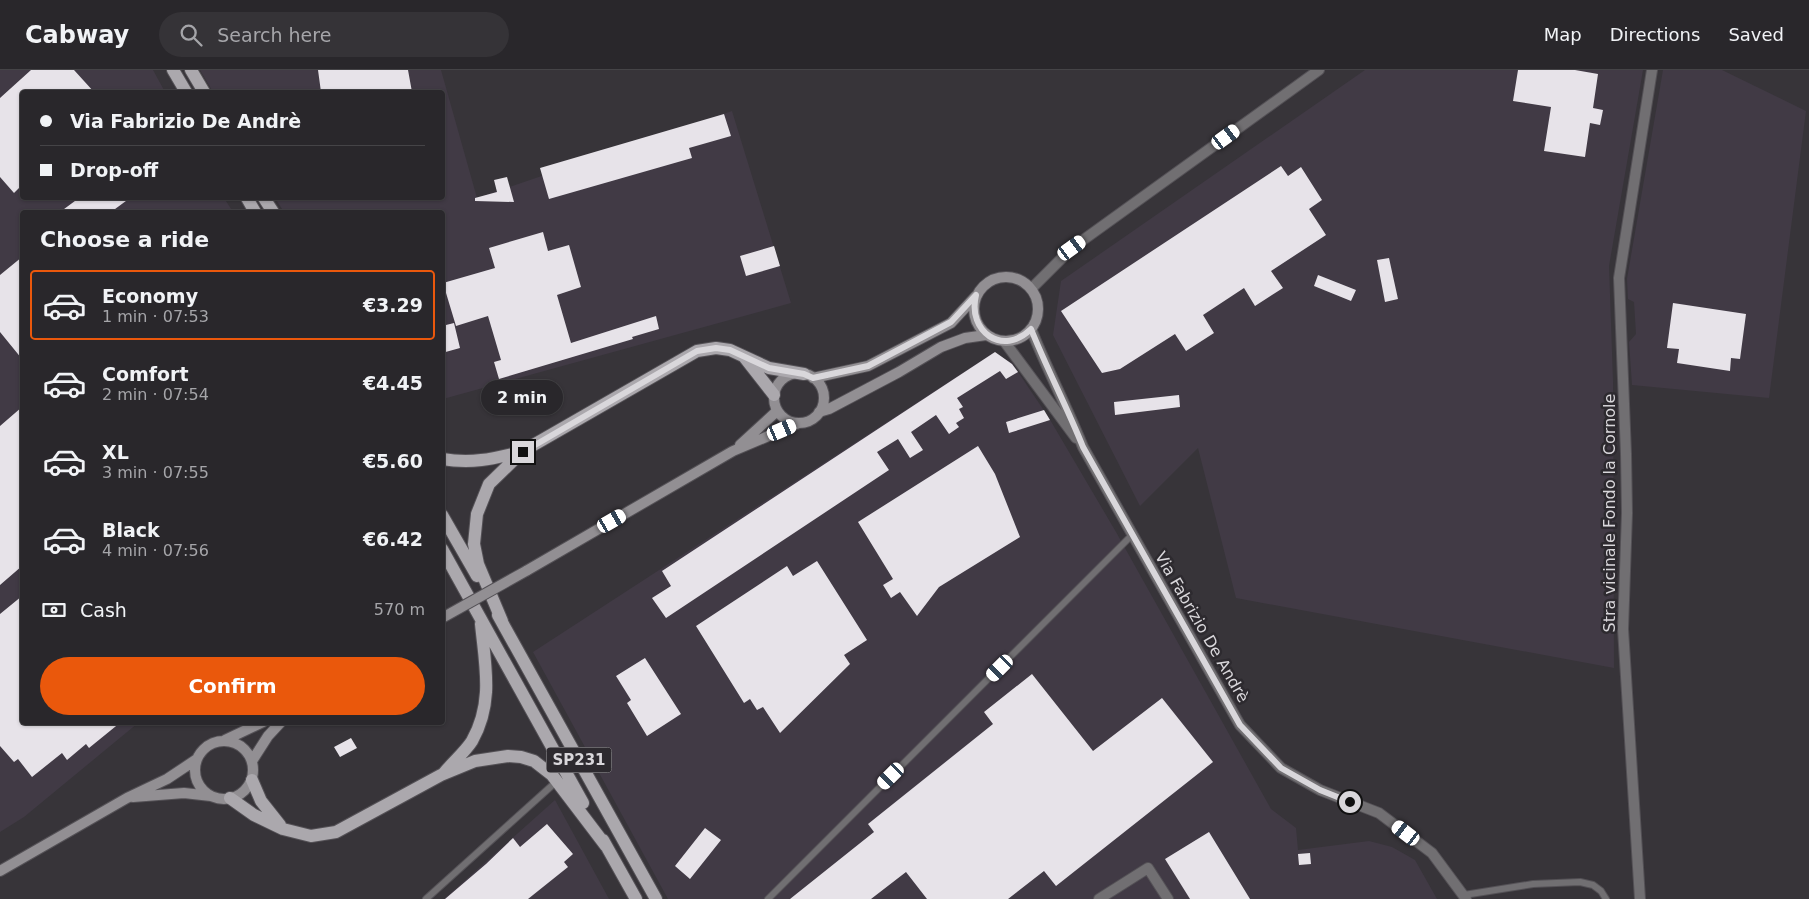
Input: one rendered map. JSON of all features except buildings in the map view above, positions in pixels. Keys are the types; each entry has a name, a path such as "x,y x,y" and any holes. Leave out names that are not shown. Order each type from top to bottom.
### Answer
{"main road":[{"path":"173,70 185,90"},
{"path":"191,70 203,90"},
{"path":"502,621 478,564 474,544 477,514 489,484 523,452 697,351 716,348 730,350 769,368 809,376 868,366 951,322 982,286 991,279 1002,276 1013,277 1023,281 1032,288 1037,298 1039,309 1037,320 1031,329 1019,338 1004,341 998,340 986,335 974,317 976,295"},
{"path":"819,412 829,409 900,372 941,347 965,338 986,335"},
{"path":"743,356 774,395"},
{"path":"445,616 733,451 814,418 823,405 824,394 818,383 809,376 796,373 788,375 776,387 774,404 783,418 790,422 799,423"},
{"path":"733,451 777,411"},
{"path":"445,459 466,462 523,452"},
{"name":"SP231","path":"445,519 656,899"},
{"name":"SP231","path":"445,554 636,899"},
{"path":"441,775 472,741 485,710 488,685 480,616"},
{"path":"257,725 225,740 211,743 200,752 197,759 196,776 199,784 221,798 283,829 311,836 336,832 441,775 475,761 508,756 534,761 558,780 606,846"},
{"path":"252,761 268,736 278,725"},
{"path":"128,798 184,792 221,798 239,795 247,789 252,780 254,771 252,761 242,746 225,740"},
{"path":"0,871 128,798 167,779 197,759"},
{"path":"252,780 261,801 283,829"}],"street":[{"path":"1032,288 1072,248 1319,70"},
{"name":"Stra vicinale Fondo la Cornole","path":"1640,899 1623,629 1626,464 1619,278 1652,70"},
{"path":"1031,329 1044,363 1069,412 1083,447"},
{"path":"1004,341 1083,447"},
{"name":"Via Fabrizio De Andrè","path":"1083,447 1240,725 1281,768 1320,790 1379,813 1432,853 1465,897"},
{"path":"1099,899 1148,868 1168,899"}],"lane":[{"path":"768,899 1132,535"},
{"path":"426,899 558,780"},
{"path":"1465,897 1533,884 1580,882 1593,885 1601,891 1606,899"}],"shaded area":[{"path":"0,70 153,70 164,90 20,90 20,200 225,200 232,210 20,210 20,725 136,725 24,817 0,832"},
{"path":"200,70 441,70 477,198 732,111 791,303 445,398 445,210 283,210 276,200 445,200 445,90 212,90"},
{"path":"1365,70 1643,70 1609,266 1613,381 1614,668 1236,598 1198,448 1140,506 1053,335 1061,281"},
{"path":"1663,70 1722,70 1806,111 1769,398 1632,385 1629,342 1636,334 1634,302 1628,299 1627,279"},
{"path":"993,353 1012,363 1049,418 1116,532 1271,809 1296,828 1298,850 1369,841 1392,847 1415,860 1437,899 668,899 533,652"},
{"path":"555,800 609,899 444,899"}],"route":[{"path":"523,452 697,351 716,348 730,350 769,368 804,374 813,378 868,366 935,332 951,322 976,295 974,317 986,335 998,340 1012,341 1026,335 1031,329 1044,363 1069,412 1083,447 1240,725 1281,768 1320,790 1350,802"}]}
